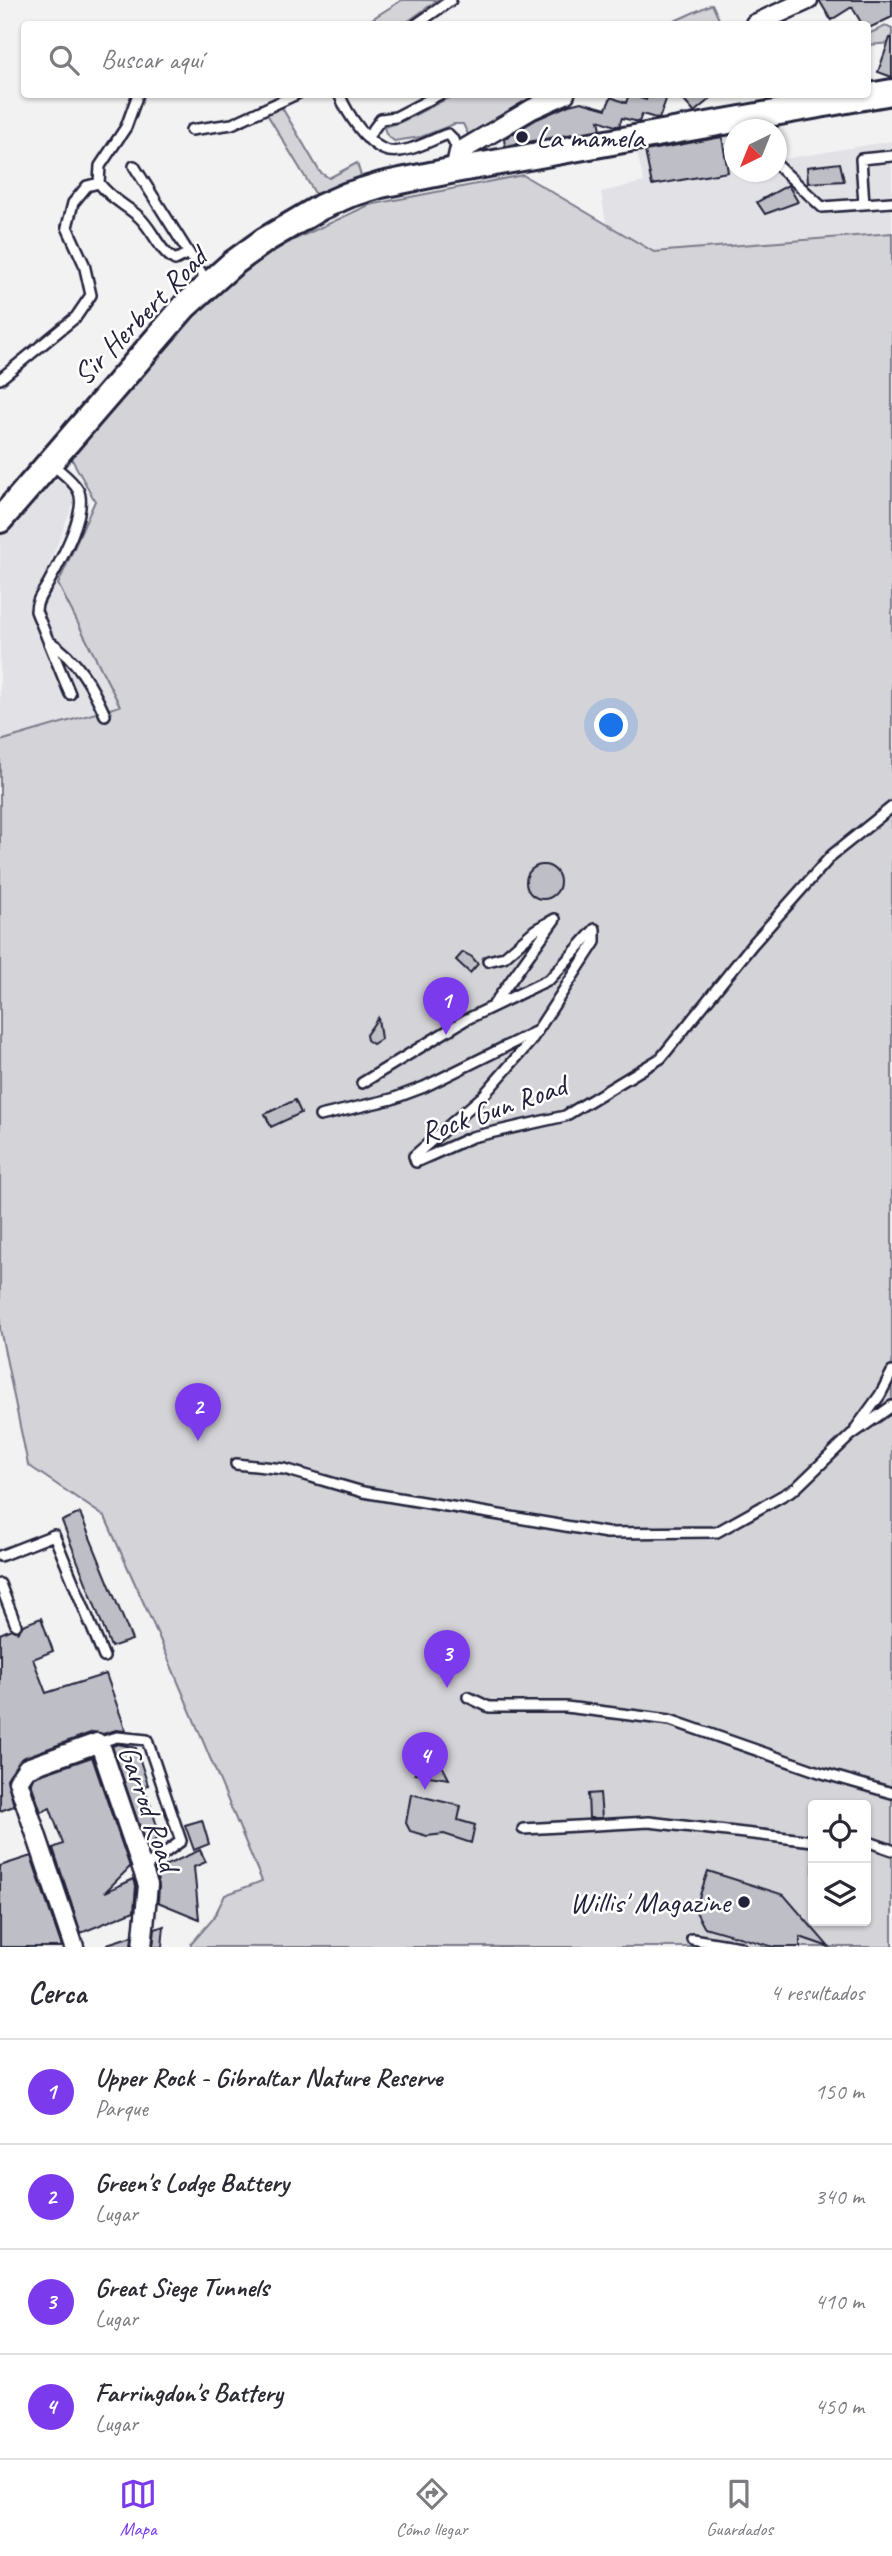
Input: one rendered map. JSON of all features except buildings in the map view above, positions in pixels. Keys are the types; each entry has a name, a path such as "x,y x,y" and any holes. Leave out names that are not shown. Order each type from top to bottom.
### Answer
{"main road":[{"name":"Sir Herbert Road","path":"871,96 892,92"},
{"name":"Sir Herbert Road","path":"765,119 864,98"},
{"name":"Sir Herbert Road","path":"0,520 162,330 208,284 265,240 321,207 348,195 457,161 724,127"}],"street":[{"path":"762,21 808,0"},
{"path":"457,161 532,109 556,98"},
{"name":"Garrod Road","path":"74,1947 18,1780 27,1768 97,1743 102,1750 148,1889 142,1947"}],"lane":[{"path":"421,21 451,0"},
{"path":"137,98 126,127 100,166 99,183 110,198 140,217 167,255 175,260 189,253"},
{"path":"191,130 232,124 288,98"},
{"path":"341,98 346,110 367,138 390,151 408,149 448,134 452,138 457,161"},
{"path":"367,138 381,119 396,117 432,98"},
{"path":"864,204 861,159 892,156"},
{"path":"134,166 208,284"},
{"path":"787,174 822,207 892,202"},
{"path":"0,379 76,317 91,295 84,264 67,227 73,203 87,186 99,183"},
{"path":"49,462 78,490 82,507 54,573 36,604 36,611 70,694"},
{"path":"49,641 75,661 89,681 105,715"},
{"name":"Rock Gun Road","path":"493,1006 550,979 595,929 595,943 537,1031 483,1096 414,1156 416,1162 472,1137 565,1116 661,1058 752,945 832,855 892,807"},
{"path":"362,1083 493,1006 555,919 535,930 504,957 488,961"},
{"path":"320,1116 392,1099 424,1087 537,1031"},
{"path":"236,1464 284,1469 363,1492 607,1533 717,1532 796,1488 850,1435 880,1395 892,1372"},
{"path":"850,1435 892,1406"},
{"path":"0,1556 54,1535 104,1657"},
{"path":"0,1584 16,1625"},
{"path":"468,1698 489,1707 566,1707 670,1720 819,1772 892,1793"},
{"path":"97,1743 117,1737 147,1741 181,1841 143,1869"},
{"path":"523,1829 649,1822 808,1840"},
{"path":"871,1843 892,1850"},
{"path":"692,1939 740,1947"}],"shaded area":[{"path":"402,0 438,0 408,21 369,21"},
{"path":"712,4 719,19 715,21 675,21"},
{"path":"886,26 892,29 892,43 871,45 871,33"},
{"path":"548,98 471,140 463,124 454,124 421,137 394,141 386,134 384,127 403,121 446,99"},
{"path":"281,106 320,172 329,178 357,163 361,176 316,195 267,114"},
{"path":"724,125 724,182 787,182 787,158 892,141 892,233 654,252 606,223 601,192 644,182 634,141"},
{"path":"523,175 654,252 892,233 892,1947 191,1947 213,1919 225,1895 262,1881 105,1517 28,1465 0,1329 0,741 120,706 58,584 95,501 70,456 202,305 276,248 369,205"},
{"path":"59,481 74,494 73,504 42,583 58,584 121,706 0,741 0,535 45,482"}],"place":[{"name":"La mamela","path":"522,137"},
{"name":"Upper Rock - Gibraltar Nature Reserve","path":"446,1035"},
{"name":"Green's Lodge Battery","path":"198,1441"},
{"name":"Great Siege Tunnels","path":"447,1688"},
{"name":"Farringdon's Battery","path":"425,1790"},
{"name":"Willis' Magazine","path":"744,1902"}]}
